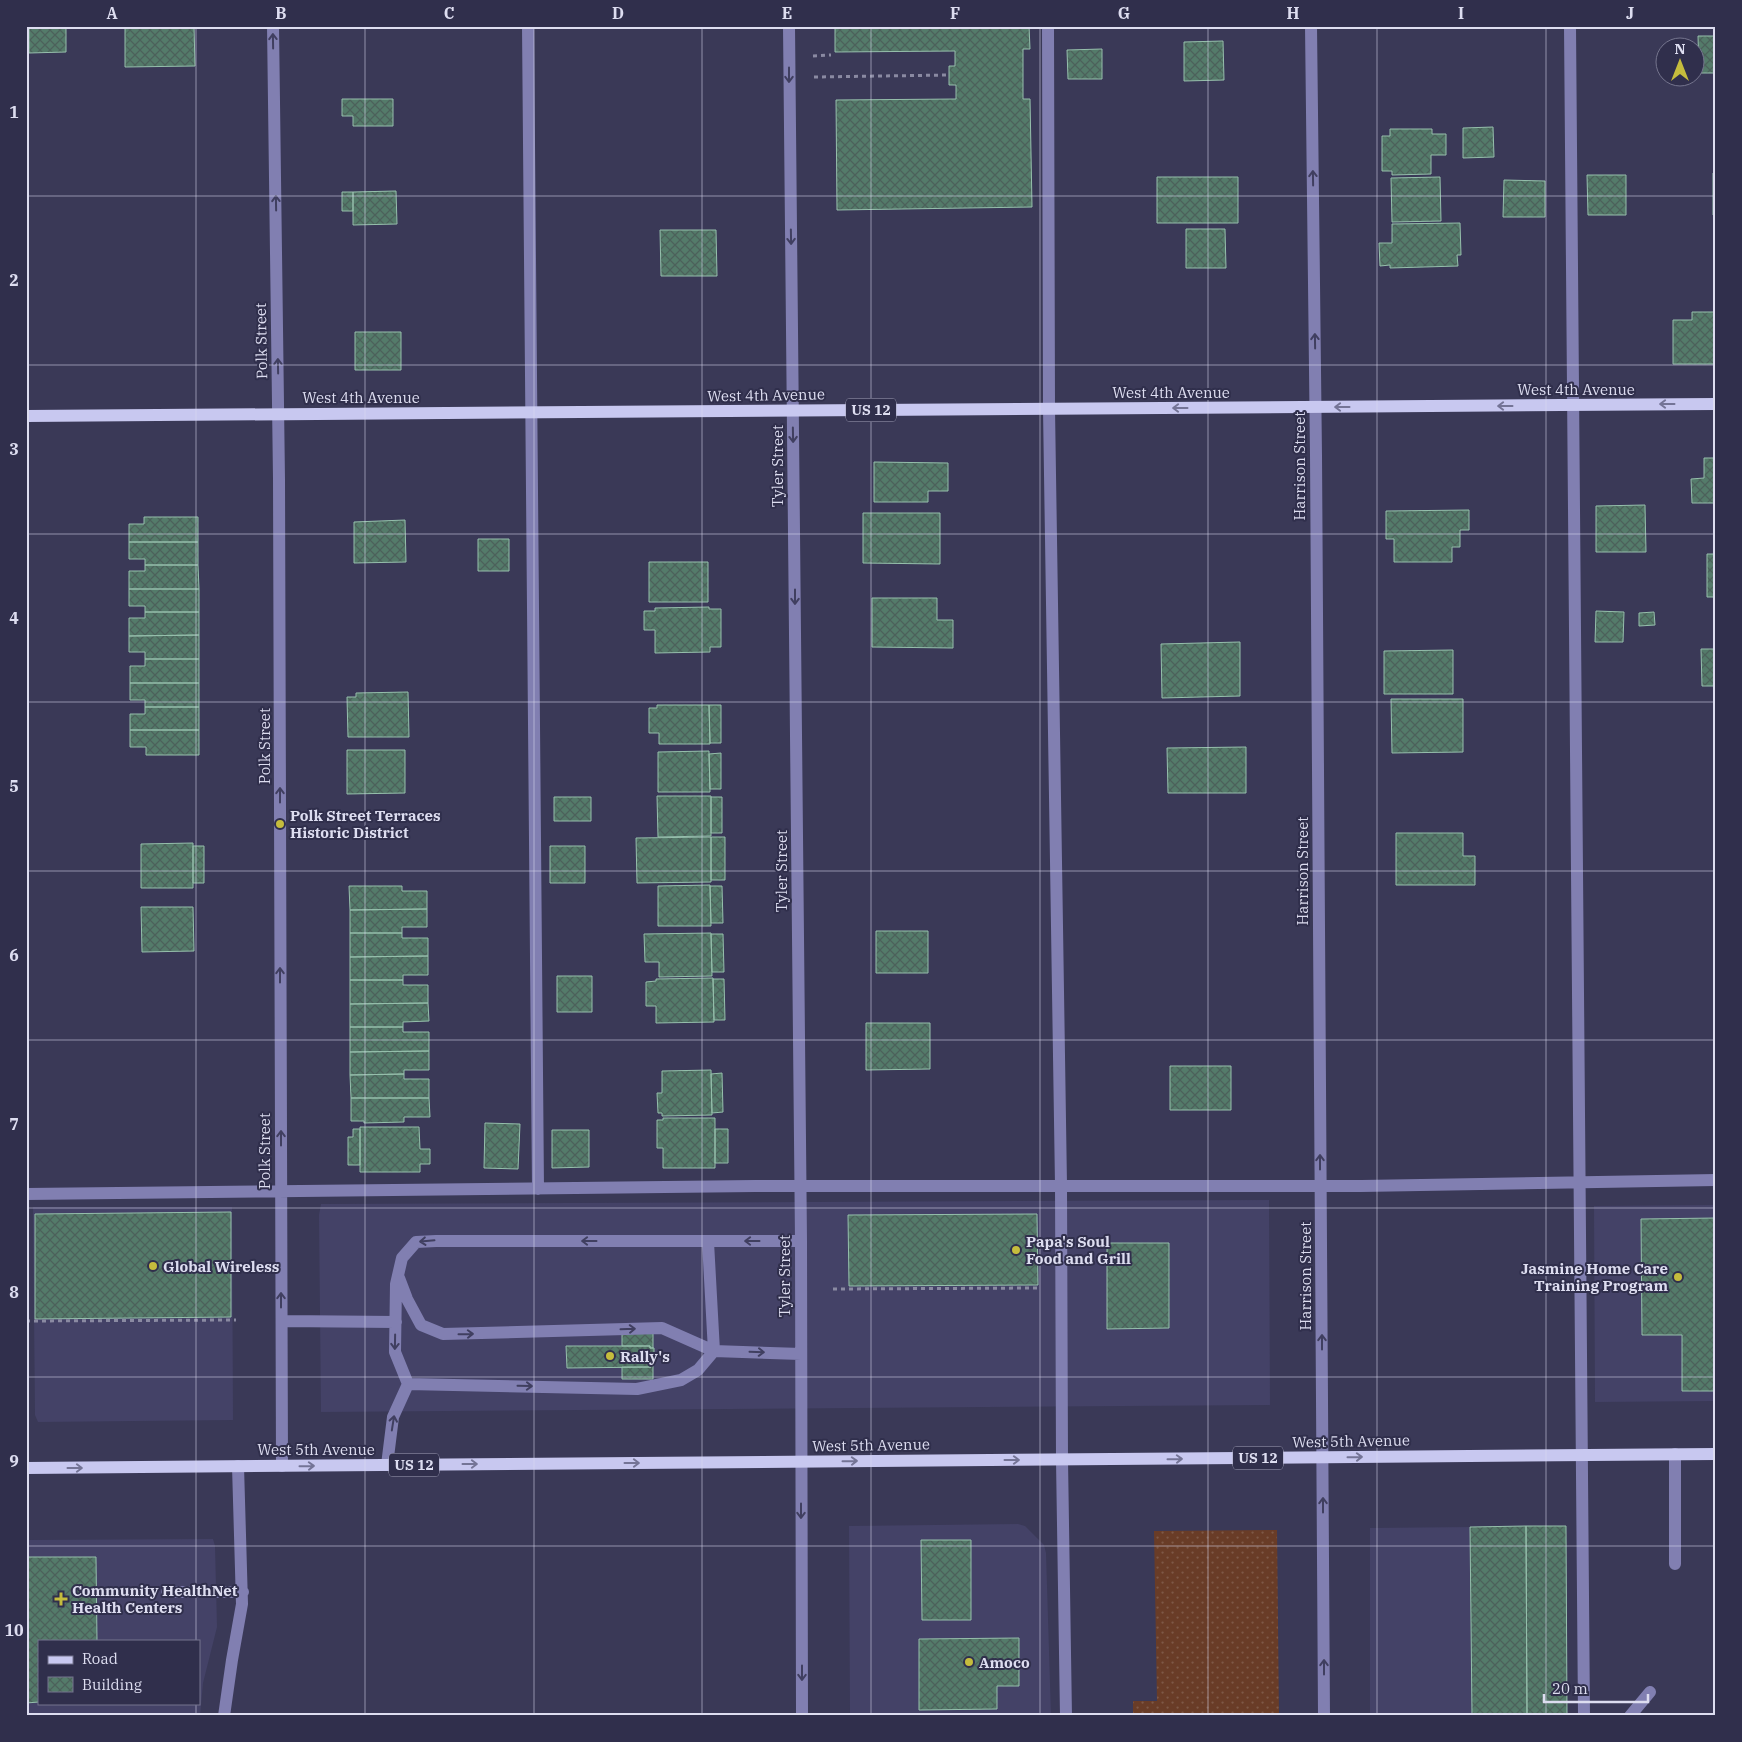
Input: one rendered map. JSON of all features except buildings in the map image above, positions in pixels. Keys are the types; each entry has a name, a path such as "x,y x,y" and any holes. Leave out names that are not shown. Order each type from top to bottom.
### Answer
{"main road":[{"name":"West 4th Avenue","path":"26,416 1716,404"},
{"name":"West 5th Avenue","path":"26,1468 1716,1454"}],"street":[{"name":"Polk Street","path":"273,26 278,414 282,1466"},
{"path":"528,26 538,1189"},
{"name":"Tyler Street","path":"789,26 801,1241 802,1716"},
{"path":"1048,26 1049,408 1061,1185 1062,1460 1066,1716"},
{"name":"Harrison Street","path":"1311,26 1324,1716"},
{"path":"1570,26 1578,1181 1584,1716"},
{"path":"26,1194 800,1186 1320,1186 1716,1180"},
{"path":"387,1465 393,1417 408,1384 395,1352 396,1284 402,1258 416,1242 801,1241"},
{"path":"408,1384 638,1388 681,1380 698,1370 714,1351 708,1242"},
{"path":"398,1276 407,1299 421,1325 443,1334 662,1328 714,1351 801,1354"},
{"path":"282,1321 396,1322"},
{"path":"1675,1454 1675,1564"},
{"path":"224,1716 241,1615 243,1592 238,1466"},
{"path":"167,1592 243,1592"},
{"path":"1630,1716 1650,1692"}],"path":[{"path":"810,77 949,75"},
{"path":"833,1289 1062,1288"},
{"path":"26,1321 236,1320"}],"shaded area":[{"path":"1269,1200 1270,1405 321,1412 319,1215 321,1204"},
{"path":"1716,1205 1716,1401 1595,1402 1594,1206"},
{"path":"33,1207 232,1207 233,1420 38,1422 35,1415"},
{"name":"Amoco","path":"1018,1524 1025,1526 1044,1545 1046,1553 1051,1716 850,1716 849,1526"},
{"path":"1566,1526 1567,1716 1370,1716 1370,1528"},
{"path":"1277,1530 1279,1716 1133,1716 1133,1701 1157,1701 1154,1531"},
{"path":"213,1539 215,1546 217,1627 203,1683 200,1716 26,1716 26,1540"}],"place":[{"name":"Polk Street Terraces Historic District","path":"280,824"},
{"name":"Papa's Soul Food and Grill","path":"1016,1250"},
{"name":"Global Wireless","path":"153,1266"},
{"name":"Jasmine Home Care Training Program","path":"1678,1277"},
{"name":"Rally's","path":"610,1356"},
{"name":"Community HealthNet Health Centers","path":"61,1599"},
{"name":"Amoco","path":"969,1662"}]}
